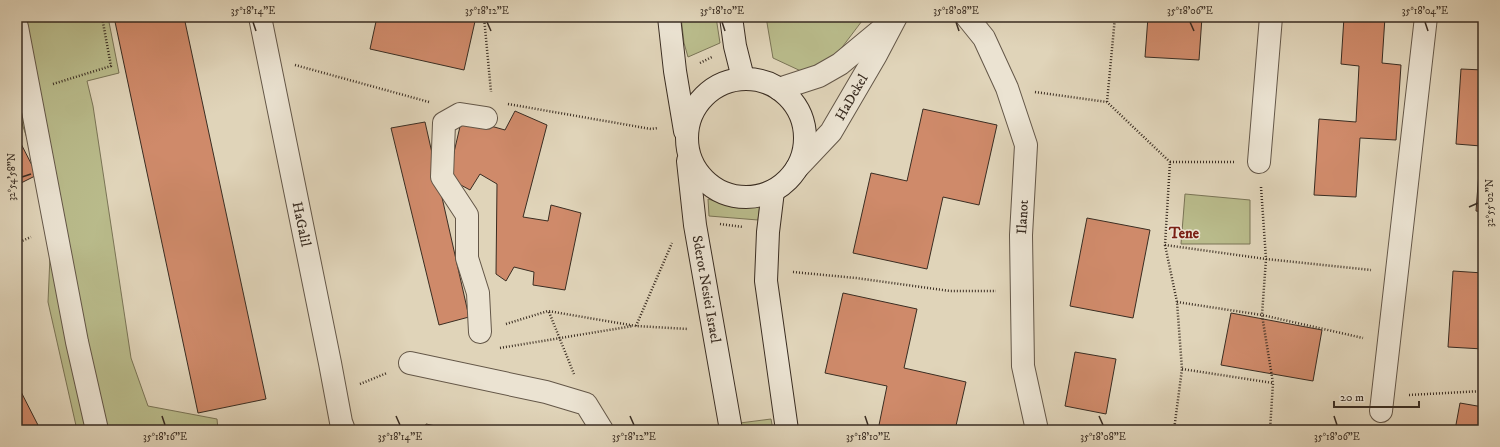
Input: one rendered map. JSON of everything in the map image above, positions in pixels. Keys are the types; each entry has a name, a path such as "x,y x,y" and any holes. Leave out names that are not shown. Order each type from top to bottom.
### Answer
{"street":[{"name":"HaGalil","path":"260,17 341,422 344,430"},
{"name":"Sderot Nesiei Israel","path":"668,17 686,141 695,224 731,430"},
{"path":"731,17 735,46 743,78"},
{"name":"Ilanot","path":"967,17 984,38 1007,88 1026,145 1021,235 1023,366 1037,430"},
{"path":"1259,162 1270,17"},
{"path":"1382,404 1426,17"},
{"name":"HaDekel","path":"780,89 819,76 840,64 895,18"},
{"name":"HaDekel","path":"798,168 831,132 876,55 895,18"},
{"path":"17,27 77,342 97,430"},
{"path":"743,78 762,80 780,89 793,102 802,118 805,135 804,152 798,168 787,182 772,191 755,197 736,197 719,191 703,181 692,166 686,141 688,119 695,106 704,95 715,86 743,78"},
{"path":"480,332 478,293 467,258 467,215 442,177 444,123 460,114 489,110"},
{"path":"772,191 768,232 766,281 787,430"},
{"path":"410,363 546,392 586,404 602,430"}],"path":[{"path":"29,91 111,66 102,17"},
{"path":"484,17 489,110 651,130"},
{"path":"1107,102 1115,17"},
{"path":"696,65 715,56"},
{"path":"268,57 434,103"},
{"path":"1007,88 1107,102 1170,162 1259,162 1266,259 1262,314 1273,383 1270,430"},
{"path":"1170,162 1165,244 1178,302 1182,369 1174,430"},
{"path":"714,223 748,228"},
{"path":"636,326 672,241"},
{"path":"1165,244 1266,259 1397,273"},
{"path":"766,270 856,278 950,291 1022,291"},
{"path":"1178,302 1262,314 1389,344"},
{"path":"480,332 548,311 636,326 714,332"},
{"path":"548,311 586,404"},
{"path":"499,348 636,326"},
{"path":"1182,369 1273,383"},
{"path":"1382,404 1483,391"}],"green space":[{"path":"17,17 108,17 119,73 87,81 93,106 131,358 148,406 217,419 218,430 77,430 48,302 52,211 17,109"},
{"path":"681,17 716,17 720,43 688,57 684,43"},
{"path":"766,17 865,17 818,79 773,58"},
{"path":"1185,194 1250,200 1250,244 1181,244"},
{"path":"708,199 734,204 760,204 758,220 709,216"},
{"path":"771,419 773,430 742,430 740,423"}],"building":[{"path":"114,17 184,17 266,399 198,413"},
{"path":"377,17 476,17 464,70 370,49"},
{"path":"1148,17 1202,17 1199,60 1145,57"},
{"path":"1344,17 1385,17 1382,63 1401,65 1396,140 1360,138 1356,197 1314,195 1319,119 1356,122 1359,66 1341,64"},
{"path":"1461,69 1483,70 1483,212 1476,211 1481,146 1456,144"},
{"path":"923,109 997,125 979,205 943,197 927,269 853,253 871,173 907,181"},
{"path":"515,111 547,125 523,217 548,221 551,205 581,213 565,290 533,285 534,272 514,267 506,281 496,274 497,184 480,174 470,190 448,178 462,118 505,130"},
{"path":"425,122 469,317 439,325 391,128"},
{"path":"17,136 37,175 17,185"},
{"path":"1087,218 1150,230 1133,318 1070,306"},
{"path":"1453,271 1483,273 1483,349 1448,347"},
{"path":"843,293 917,309 904,368 966,382 955,430 878,430 887,386 825,373"},
{"path":"1231,313 1322,330 1313,381 1221,365"},
{"path":"1075,352 1116,359 1106,414 1065,406"},
{"path":"17,384 40,429 38,430 17,430"},
{"path":"1460,403 1483,407 1483,430 1455,430"},
{"path":"426,424 455,430 424,430"}],"district":[{"name":"Tene","path":"1184,233"}]}
